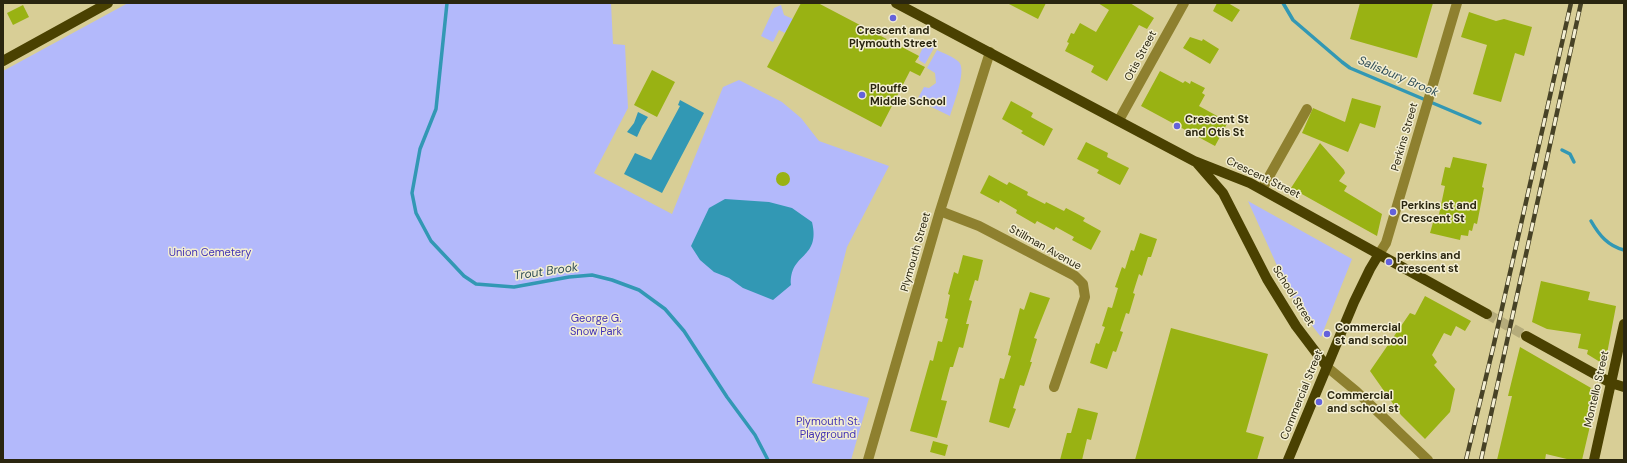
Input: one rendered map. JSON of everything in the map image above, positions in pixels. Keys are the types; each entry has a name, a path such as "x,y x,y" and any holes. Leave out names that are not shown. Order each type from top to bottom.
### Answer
{"main road":[{"path":"3,61 108,3"},
{"name":"Crescent Street","path":"896,3 1194,161 1223,171 1262,189 1487,314"},
{"name":"School Street","path":"1194,161 1223,193 1270,284 1296,326 1327,367"},
{"name":"Commercial Street","path":"1288,460 1361,288 1379,254"},
{"name":"Montello Street","path":"1594,460 1624,324"},
{"path":"1526,336 1611,383 1624,387"}],"street":[{"name":"Otis Street","path":"1119,120 1184,3"},
{"name":"Perkins Street","path":"1379,254 1386,243 1457,3"},
{"name":"Plymouth Street","path":"868,460 940,211 990,52"},
{"path":"1262,189 1307,109"},
{"name":"Stillman Avenue","path":"940,211 979,226 1075,276 1083,284 1085,297 1054,387"},
{"name":"School Street","path":"1327,367 1356,391 1428,460"}],"green space":[{"path":"128,3 611,3 613,44 625,45 628,108 594,173 672,214 723,87 739,80 782,102 801,118 819,141 889,166 847,247 812,383 869,398 851,460 3,460 3,71"},
{"path":"781,5 784,15 793,19 785,33 779,30 773,42 761,36 774,8"},
{"path":"925,43 934,48 925,64 919,60 919,56"},
{"path":"937,50 957,60 961,66 960,80 950,116 917,100 924,87 929,88 936,83 935,73 927,68"},
{"path":"1248,201 1352,259 1321,337 1303,314 1288,290"}],"shaded area":[{"path":"680,100 704,113 662,193 624,174 635,153 651,160 680,106 678,105"},
{"path":"638,112 648,117 637,137 627,132 634,123"},
{"path":"725,199 769,202 792,208 812,222 814,234 809,250 795,267 792,274 791,285 773,300 743,288 729,278 714,272 700,260 691,246 709,208"}],"building":[{"path":"801,3 818,3 919,56 915,62 925,67 920,76 910,71 881,127 767,67"},
{"path":"1007,3 1046,3 1038,19"},
{"path":"1098,3 1130,3 1154,18 1147,29 1139,25 1107,81 1091,72 1094,66 1065,51 1069,43 1067,42 1071,33 1074,34 1080,23 1096,32 1109,10"},
{"path":"1217,3 1228,3 1240,10 1232,22 1213,11"},
{"path":"1360,3 1433,3 1417,58 1350,39"},
{"path":"23,5 29,17 13,25 7,13"},
{"path":"1469,12 1496,21 1504,19 1532,27 1524,56 1515,53 1501,102 1473,94 1487,45 1461,37"},
{"path":"1190,37 1202,41 1203,39 1219,49 1210,64 1183,48"},
{"path":"652,70 675,82 657,117 634,105"},
{"path":"1160,71 1183,83 1185,81 1190,84 1191,81 1205,88 1202,93 1205,95 1199,106 1228,122 1215,146 1141,106"},
{"path":"1352,98 1381,106 1375,128 1360,123 1348,152 1302,133 1313,108 1345,122"},
{"path":"1011,101 1033,113 1031,117 1053,129 1044,146 1021,133 1023,131 1002,119"},
{"path":"1086,142 1108,153 1107,157 1129,168 1120,185 1097,173 1099,170 1077,159"},
{"path":"1320,143 1344,170 1345,173 1339,181 1347,186 1344,191 1382,214 1377,236 1291,188"},
{"path":"1453,157 1487,164 1477,224 1474,223 1472,231 1469,230 1468,236 1461,235 1460,240 1430,233 1434,219 1438,219 1445,186 1441,185 1445,167 1450,168"},
{"path":"783,172 788,174 790,179 788,184 783,186 778,184 776,179 778,174"},
{"path":"989,175 1007,185 1009,182 1028,192 1027,195 1045,204 1046,202 1064,211 1066,208 1085,218 1083,221 1101,231 1091,250 1072,240 1074,237 1056,227 1054,230 1037,221 1035,224 1016,213 1017,210 1000,200 999,203 980,193"},
{"path":"1140,233 1157,239 1151,257 1148,257 1142,276 1139,274 1133,293 1135,294 1129,314 1126,313 1120,331 1123,332 1116,352 1113,351 1107,369 1090,363 1096,343 1099,344 1105,327 1102,326 1108,307 1112,308 1118,288 1115,287 1122,267 1125,269 1131,250 1134,251"},
{"path":"963,255 983,260 978,281 975,280 969,300 972,301 966,324 969,324 963,348 959,347 953,367 950,367 941,400 947,401 937,438 910,431 930,360 933,361 938,341 942,342 948,319 945,318 950,295 948,294 954,272 958,274"},
{"path":"1541,281 1590,292 1588,300 1616,306 1606,359 1600,362 1587,354 1588,350 1578,348 1581,334 1547,329 1532,322"},
{"path":"1030,292 1050,298 1034,338 1037,339 1030,362 1032,362 1024,386 1020,385 1013,408 1016,409 1009,428 989,422 1000,378 1004,379 1011,356 1008,355 1020,308 1024,310"},
{"path":"1425,296 1471,321 1465,331 1456,326 1451,336 1444,333 1432,355 1437,362 1434,365 1455,389 1450,412 1425,439 1401,415 1370,371 1410,313 1415,315"},
{"path":"1171,328 1268,354 1246,432 1264,437 1257,460 1135,460"},
{"path":"1520,347 1598,392 1582,460 1571,460 1546,454 1545,460 1497,460 1512,396 1508,396"},
{"path":"1078,408 1098,413 1091,440 1087,439 1082,460 1060,460 1067,433 1071,433"},
{"path":"933,441 948,445 945,456 930,452"}],"waterway":[{"name":"Trout Brook","path":"447,3 436,109 420,149 412,193 416,213 431,241 464,276 476,284 514,287 569,277 592,275 612,280 639,290 665,309 684,331 727,397 755,435 768,460"},
{"name":"Salisbury Brook","path":"1283,3 1293,20 1350,68 1480,123"},
{"name":"Salisbury Brook","path":"1562,150 1570,154 1574,162"},
{"name":"Salisbury Brook","path":"1591,221 1604,239 1613,246 1624,250"}],"tunnel":[{"path":"1487,314 1526,336"}],"railway":[{"path":"1466,460 1493,348 1571,3"},
{"path":"1481,460 1581,3"}],"place":[{"name":"Crescent and Plymouth Street","path":"893,18"},
{"name":"Plouffe Middle School","path":"862,95"},
{"name":"Crescent St and Otis St","path":"1177,126"},
{"name":"Perkins st and Crescent St","path":"1393,212"},
{"name":"perkins and crescent st","path":"1389,262"},
{"name":"Commercial st and school","path":"1327,334"},
{"name":"Commercial and school st","path":"1319,402"}],"park label":[{"name":"Union Cemetery","path":"210,253"},
{"name":"George G. Snow Park","path":"596,325"},
{"name":"Plymouth St. Playground","path":"828,428"}]}
